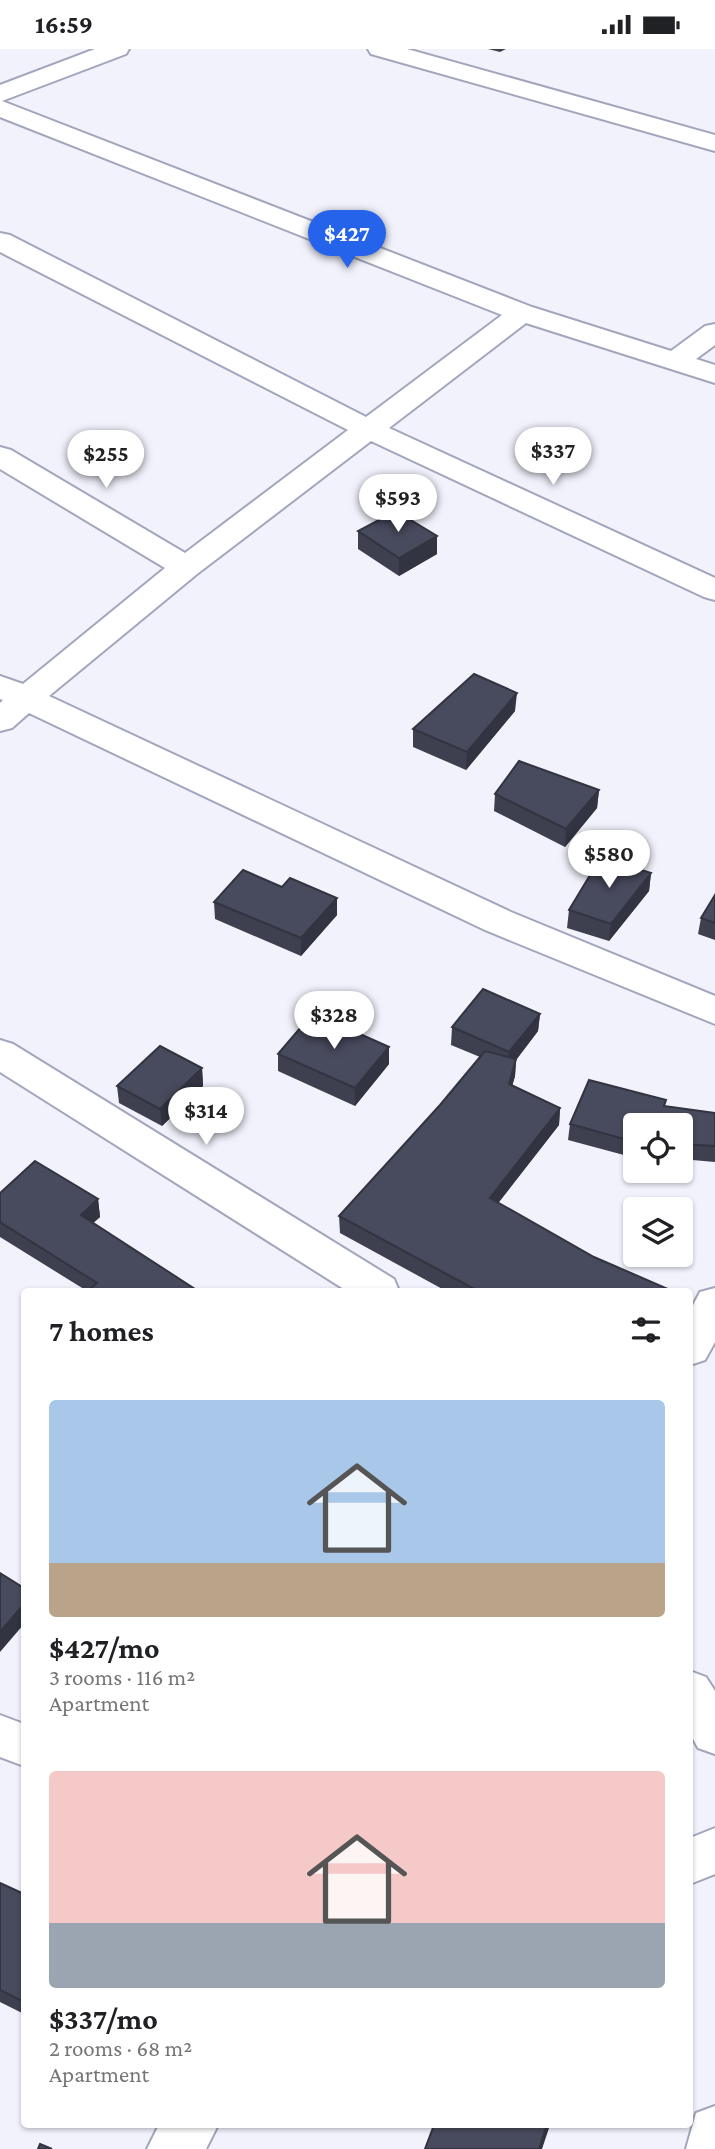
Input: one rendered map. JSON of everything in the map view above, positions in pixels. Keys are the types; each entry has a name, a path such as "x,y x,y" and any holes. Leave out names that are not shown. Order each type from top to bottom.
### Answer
{"street":[{"path":"0,94 117,49"},
{"path":"380,49 715,143"},
{"path":"0,108 522,313 715,375"},
{"path":"0,241 370,430 715,590"},
{"path":"522,313 8,702 498,921 715,1011"},
{"path":"674,362 715,332"},
{"path":"0,456 186,567"},
{"path":"0,1054 374,1288"},
{"path":"693,1343 715,1304"},
{"path":"693,1697 715,1733"},
{"path":"0,1736 21,1744"},
{"path":"693,1860 715,1851"},
{"path":"173,2149 190,2128"},
{"path":"712,2149 715,2132"}],"building":[{"path":"396,511 437,536 399,558 358,531"},
{"path":"474,674 517,693 467,752 413,729"},
{"path":"519,761 599,790 566,829 495,794"},
{"path":"601,857 651,873 611,924 569,910"},
{"path":"243,870 282,887 290,878 337,898 301,938 214,902"},
{"path":"715,895 715,923 701,918"},
{"path":"483,989 540,1014 509,1052 452,1027"},
{"path":"313,1013 389,1047 355,1088 278,1054"},
{"path":"160,1046 202,1068 160,1109 117,1086"},
{"path":"485,1051 516,1059 509,1084 560,1108 490,1198 594,1257 666,1288 472,1288 339,1216"},
{"path":"589,1080 666,1100 664,1106 715,1113 715,1146 693,1145 693,1113 623,1113 623,1139 570,1124"},
{"path":"35,1161 98,1199 81,1215 193,1288 91,1288 97,1283 0,1222 0,1193"},
{"path":"0,1573 21,1586 21,1608 0,1632"},
{"path":"0,1883 21,1893 21,2000 0,1990"},
{"path":"433,2128 546,2128 539,2149 425,2149"},
{"path":"40,2144 52,2149 38,2149"}]}
